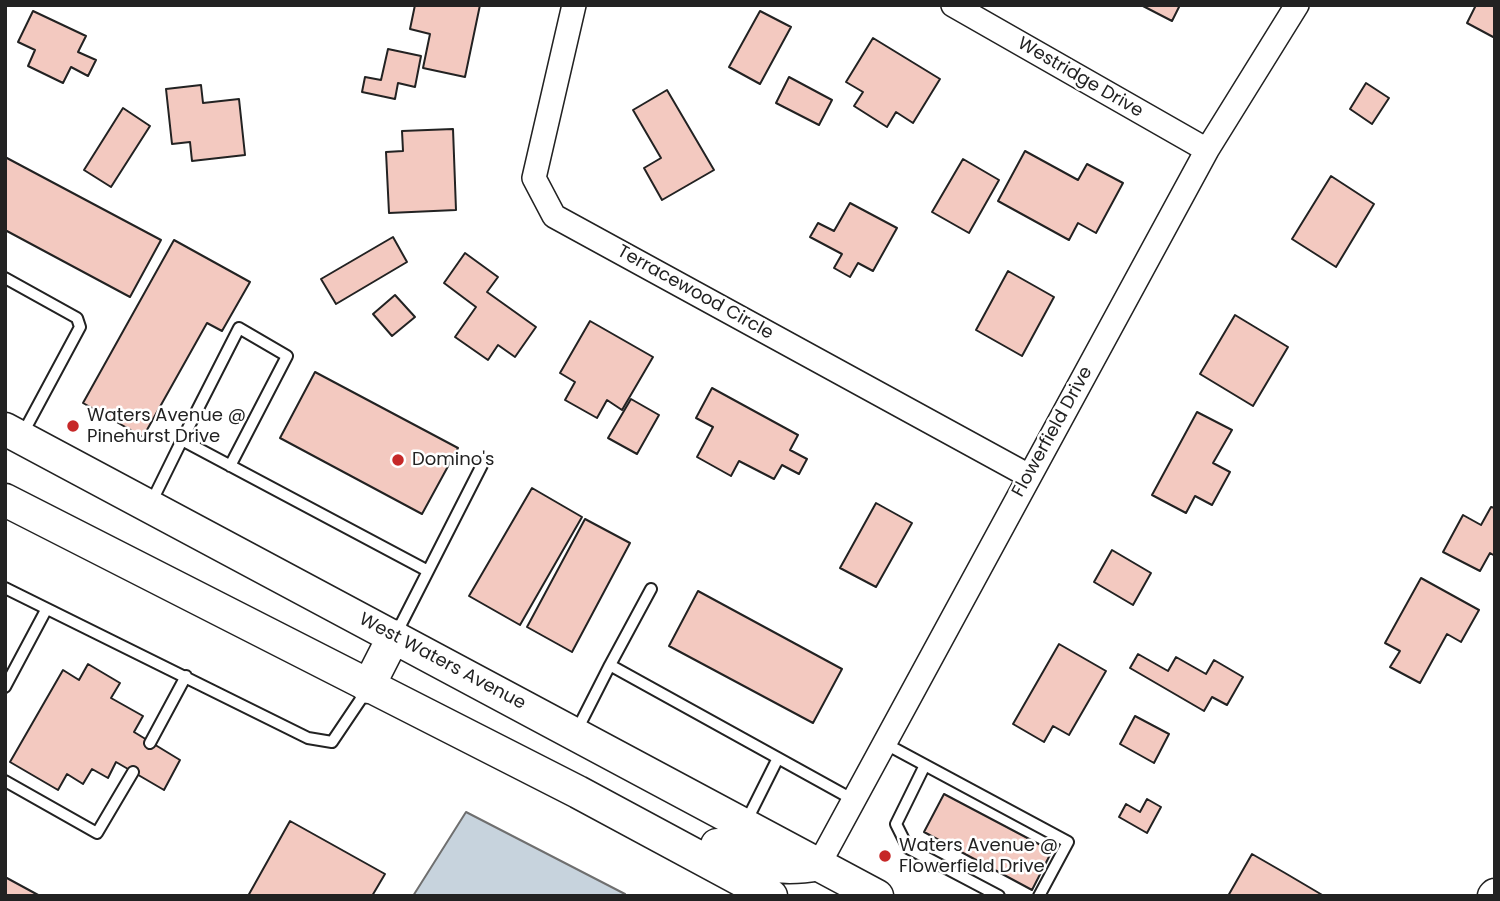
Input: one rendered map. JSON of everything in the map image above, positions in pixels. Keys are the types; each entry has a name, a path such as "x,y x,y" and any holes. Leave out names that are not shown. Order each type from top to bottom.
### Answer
{"main road":[{"name":"West Waters Avenue","path":"13,433 877,896"},
{"path":"5,500 578,792 771,896"},
{"path":"369,687 394,636"},
{"path":"578,792 612,788 735,854 759,864 786,869 819,864"}],"street":[{"name":"Terracewood Circle","path":"574,5 534,178 554,216 1029,476"},
{"name":"Westridge Drive","path":"953,5 1207,150"},
{"name":"Flowerfield Drive","path":"819,864 1207,150 1297,5"}],"lane":[{"path":"5,278 77,318 80,327 13,433"},
{"path":"150,506 239,328 287,356 230,466"},
{"path":"182,440 428,571"},
{"path":"394,636 482,465"},
{"path":"5,588 308,738 332,743 369,687"},
{"path":"575,733 651,589"},
{"path":"5,687 46,610"},
{"path":"610,665 854,800"},
{"path":"150,743 186,676"},
{"path":"884,743 1068,842 1039,896"},
{"path":"744,824 778,758"},
{"path":"925,765 896,824 908,848 984,892 999,896"},
{"path":"5,781 97,833 132,772"}],"shaded area":[{"path":"466,812 625,894 624,896 413,896"}],"building":[{"path":"415,5 480,5 465,77 423,68 430,34 410,29"},
{"path":"1141,5 1180,5 1172,21"},
{"path":"1476,5 1495,5 1495,38 1467,23"},
{"path":"33,11 86,36 78,52 96,60 88,76 71,67 63,83 28,66 35,50 18,42"},
{"path":"760,11 791,27 760,84 729,67"},
{"path":"873,38 940,79 913,123 896,112 887,127 854,106 863,92 846,82"},
{"path":"388,49 421,56 415,87 398,83 395,99 362,92 365,77 381,80"},
{"path":"789,77 832,100 819,125 776,103"},
{"path":"1366,83 1389,98 1372,124 1350,109"},
{"path":"201,85 203,103 239,99 245,155 192,161 190,142 172,144 166,89"},
{"path":"667,90 714,170 662,200 644,168 661,158 633,110"},
{"path":"123,108 150,126 111,187 84,170"},
{"path":"453,129 456,210 389,213 386,152 403,151 402,131"},
{"path":"1025,151 1078,180 1087,164 1123,183 1096,233 1078,223 1069,240 998,201"},
{"path":"5,157 161,240 130,297 5,230"},
{"path":"963,159 999,180 969,233 932,212"},
{"path":"1331,176 1374,204 1336,267 1292,239"},
{"path":"850,203 897,228 873,271 858,263 850,277 834,268 842,254 810,237 818,223 834,231"},
{"path":"393,237 407,262 336,304 321,279"},
{"path":"174,240 250,282 222,331 207,323 143,437 83,403"},
{"path":"465,253 498,277 487,292 536,327 515,357 498,345 488,360 455,337 476,307 444,283"},
{"path":"1008,271 1054,297 1022,356 976,330"},
{"path":"395,295 415,317 392,336 373,314"},
{"path":"1235,315 1288,347 1253,406 1200,374"},
{"path":"590,321 653,357 622,410 607,400 597,418 565,400 575,382 560,373"},
{"path":"315,372 458,448 422,514 280,438"},
{"path":"712,388 798,435 790,450 807,459 799,474 782,465 774,479 739,461 731,476 697,457 713,427 696,418"},
{"path":"631,399 659,415 637,454 608,438"},
{"path":"1197,412 1232,430 1213,463 1230,472 1212,505 1195,496 1186,513 1152,495"},
{"path":"532,488 582,517 520,625 469,596"},
{"path":"876,503 912,523 876,587 840,568"},
{"path":"1491,507 1495,508 1495,556 1490,553 1480,571 1443,552 1463,515 1481,525"},
{"path":"585,519 630,543 572,652 527,627"},
{"path":"1112,550 1151,573 1133,605 1094,582"},
{"path":"1421,578 1479,610 1461,642 1447,634 1420,683 1390,667 1400,651 1385,643"},
{"path":"698,591 842,669 813,723 669,646"},
{"path":"1059,644 1106,671 1069,735 1053,726 1044,742 1013,724"},
{"path":"1138,654 1168,671 1176,657 1206,674 1214,660 1243,677 1227,705 1212,697 1204,711 1130,668"},
{"path":"88,664 120,683 111,698 143,716 134,732 180,760 164,790 116,762 108,778 92,769 83,784 67,774 58,790 10,762 63,670 79,680"},
{"path":"1135,716 1169,734 1154,763 1120,744"},
{"path":"944,794 1052,851 1032,890 924,832"},
{"path":"1147,799 1161,807 1147,833 1119,817 1126,804 1140,812"},
{"path":"290,821 385,874 372,896 248,896"},
{"path":"1252,854 1285,873 1324,896 1228,896"},
{"path":"5,877 40,896 5,896"}],"place":[{"name":"Waters Avenue @ Pinehurst Drive","path":"73,426"},
{"name":"Domino's","path":"398,460"},
{"name":"Waters Avenue @ Flowerfield Drive","path":"885,856"}]}
